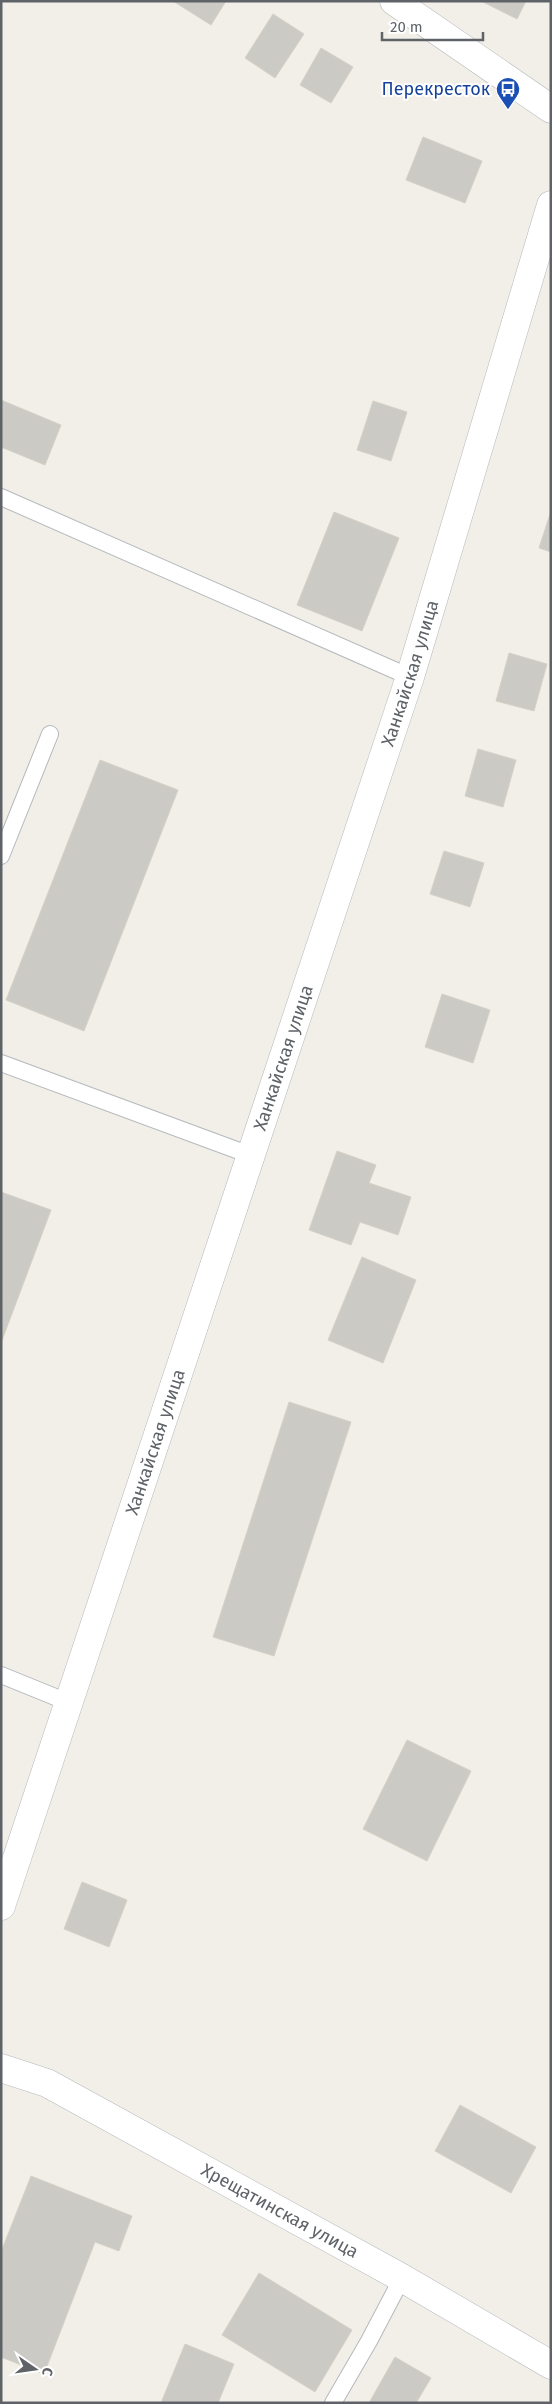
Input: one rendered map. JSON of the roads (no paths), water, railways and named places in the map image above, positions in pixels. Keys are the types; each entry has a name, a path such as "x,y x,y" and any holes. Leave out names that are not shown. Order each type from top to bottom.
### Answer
{"street":[{"path":"394,1 551,110"},
{"name":"Ханкайская улица","path":"1,1906 410,678 551,205"},
{"name":"Хрещатинская улица","path":"1,2068 47,2083 402,2278 551,2365"}],"lane":[{"path":"1,497 410,678"},
{"path":"1,856 50,734"},
{"path":"1,1063 250,1155"},
{"path":"1,1675 70,1703"},
{"path":"333,2403 369,2342 402,2278"}],"place":[{"name":"Перекресток","path":"508,110"}]}
